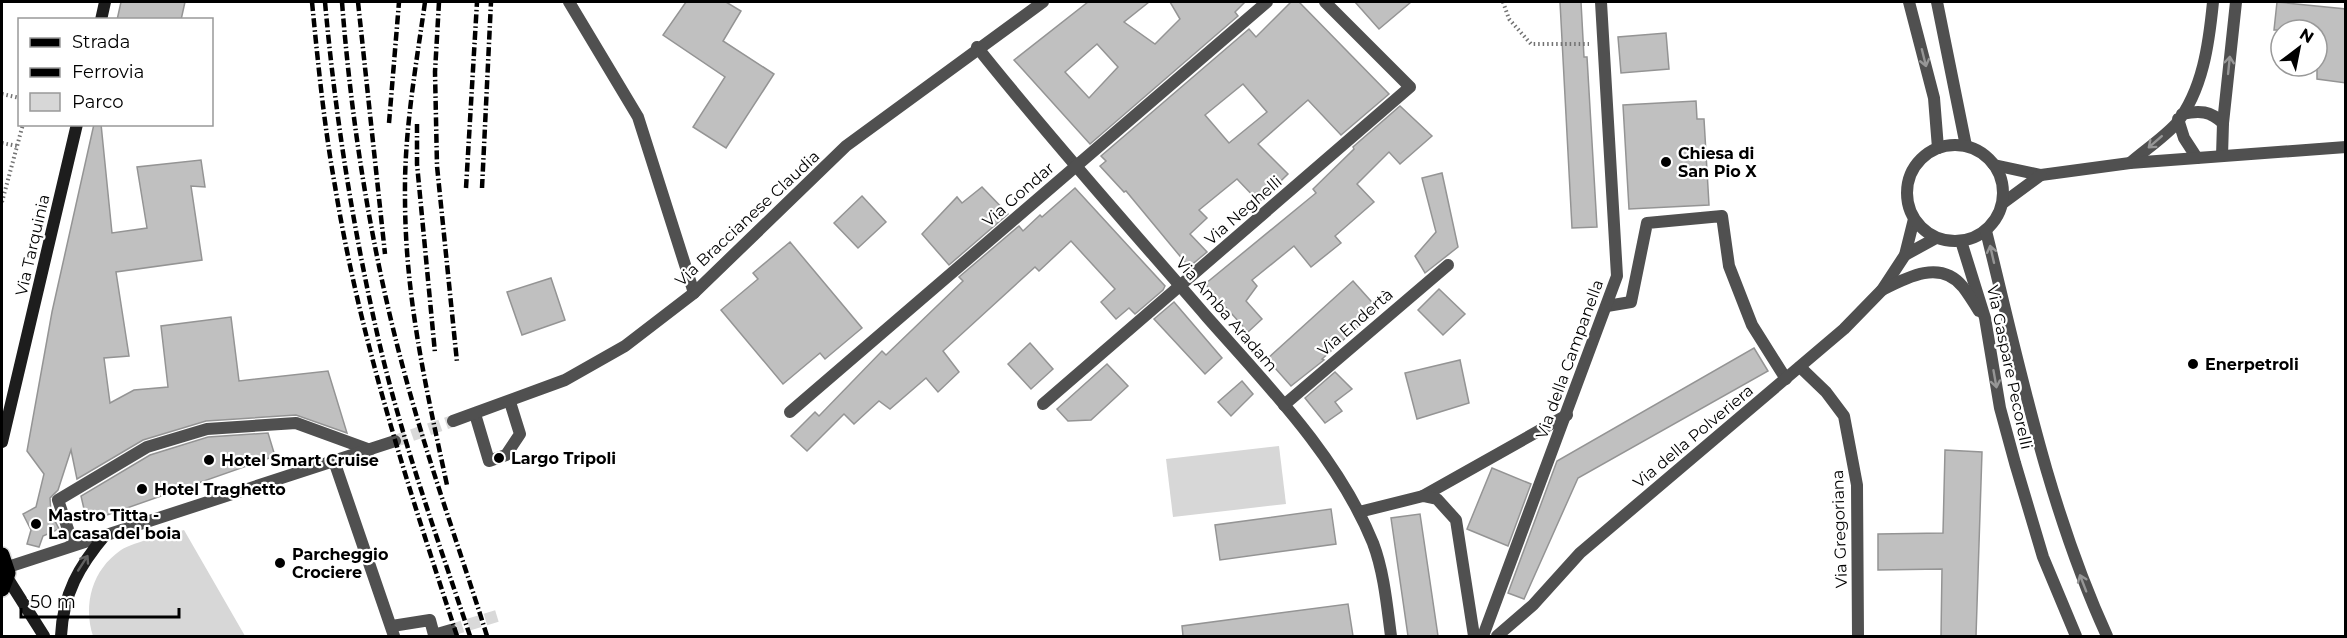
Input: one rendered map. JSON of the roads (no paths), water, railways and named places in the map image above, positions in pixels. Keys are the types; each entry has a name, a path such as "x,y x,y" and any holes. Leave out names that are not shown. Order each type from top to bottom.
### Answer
{"main road":[{"path":"101,18 105,2"},
{"name":"Via Tarquinia","path":"2,442 77,126"},
{"path":"2,419 12,400"},
{"path":"61,636 62,618 72,581 83,561 106,534"},
{"path":"5,572 44,636"}],"street":[{"path":"568,2 638,117 694,293"},
{"name":"Via Braccianese Claudia","path":"453,421 565,380 625,346 694,293 846,146 977,47 1043,2"},
{"name":"Via Gondar","path":"790,412 1267,2"},
{"name":"Via Neghelli","path":"1043,404 1410,87 1325,2"},
{"name":"Via della Campanella","path":"1483,636 1617,276 1601,2"},
{"path":"1910,2 1934,98 1938,148"},
{"path":"1937,2 1966,146"},
{"path":"2130,163 2180,116 2192,100 2202,69 2213,2"},
{"path":"2222,156 2223,123 2236,2"},
{"name":"Via Amba Aradam","path":"977,47 1075,166 1284,405 1326,460 1359,512 1374,546 1386,598 1391,636"},
{"path":"2180,116 2198,110 2213,114 2223,123"},
{"path":"2180,116 2184,138 2197,158"},
{"path":"1966,146 1987,157 1994,165 2002,179 2003,203 1998,216 1986,231 1961,241 1936,238 1914,219 1908,206 1909,179 1914,167 1924,156 1938,148 1966,146"},
{"path":"1994,165 2041,175 2130,163 2346,147"},
{"path":"2003,203 2041,175"},
{"path":"1607,306 1631,302 1647,223 1722,216 1729,266 1752,325 1786,379"},
{"name":"Via della Polveriera","path":"1497,636 1533,605 1580,553 1800,367 1882,290 1905,255 1914,219"},
{"name":"Via Gaspare Pecorelli","path":"1986,231 2052,493 2084,585 2107,636"},
{"name":"Via della Polveriera","path":"1905,255 1936,238"},
{"name":"Via Gaspare Pecorelli","path":"1961,241 1985,318 2000,408 2015,463 2043,556 2076,636"},
{"name":"Via Endertà","path":"1284,405 1448,265"},
{"path":"1882,290 1918,274 1934,271 1948,276 1962,286 1985,318"},
{"name":"Via Gregoriana","path":"1800,367 1826,392 1844,416 1857,485 1858,636"},
{"path":"475,414 489,461 506,455 520,434 510,402"},
{"path":"1359,512 1423,496 1567,415"},
{"path":"73,544 58,500 147,447 207,429 296,423 370,450"},
{"path":"5,572 73,544 395,441"},
{"path":"334,461 393,631 430,620 434,634 451,630"},
{"path":"1423,496 1437,499 1456,520 1474,636"}],"tunnel":[{"path":"395,441 453,421"},
{"path":"451,630 500,615"}],"railway":[{"path":"312,2 331,163 345,244 358,301 387,414 457,636"},
{"path":"325,2 345,168 377,333 408,448 470,636"},
{"path":"342,2 358,147 384,291 417,417 487,636"},
{"path":"358,2 385,254"},
{"path":"389,123 399,2"},
{"path":"425,2 406,148 406,234 418,342 447,485"},
{"path":"439,2 435,72 437,166 457,362"},
{"path":"466,188 477,2"},
{"path":"482,188 491,2"},
{"path":"417,124 417,164 435,353"}],"place":[{"name":"Chiesa di San Pio X","path":"1666,162"},
{"name":"Enerpetroli","path":"2193,364"},
{"name":"Largo Tripoli","path":"499,458"},
{"name":"Hotel Smart Cruise","path":"209,460"},
{"name":"Hotel Traghetto","path":"142,489"},
{"name":"Mastro Titta - La casa del boia","path":"36,524"},
{"name":"Parcheggio Crociere","path":"280,563"}]}
